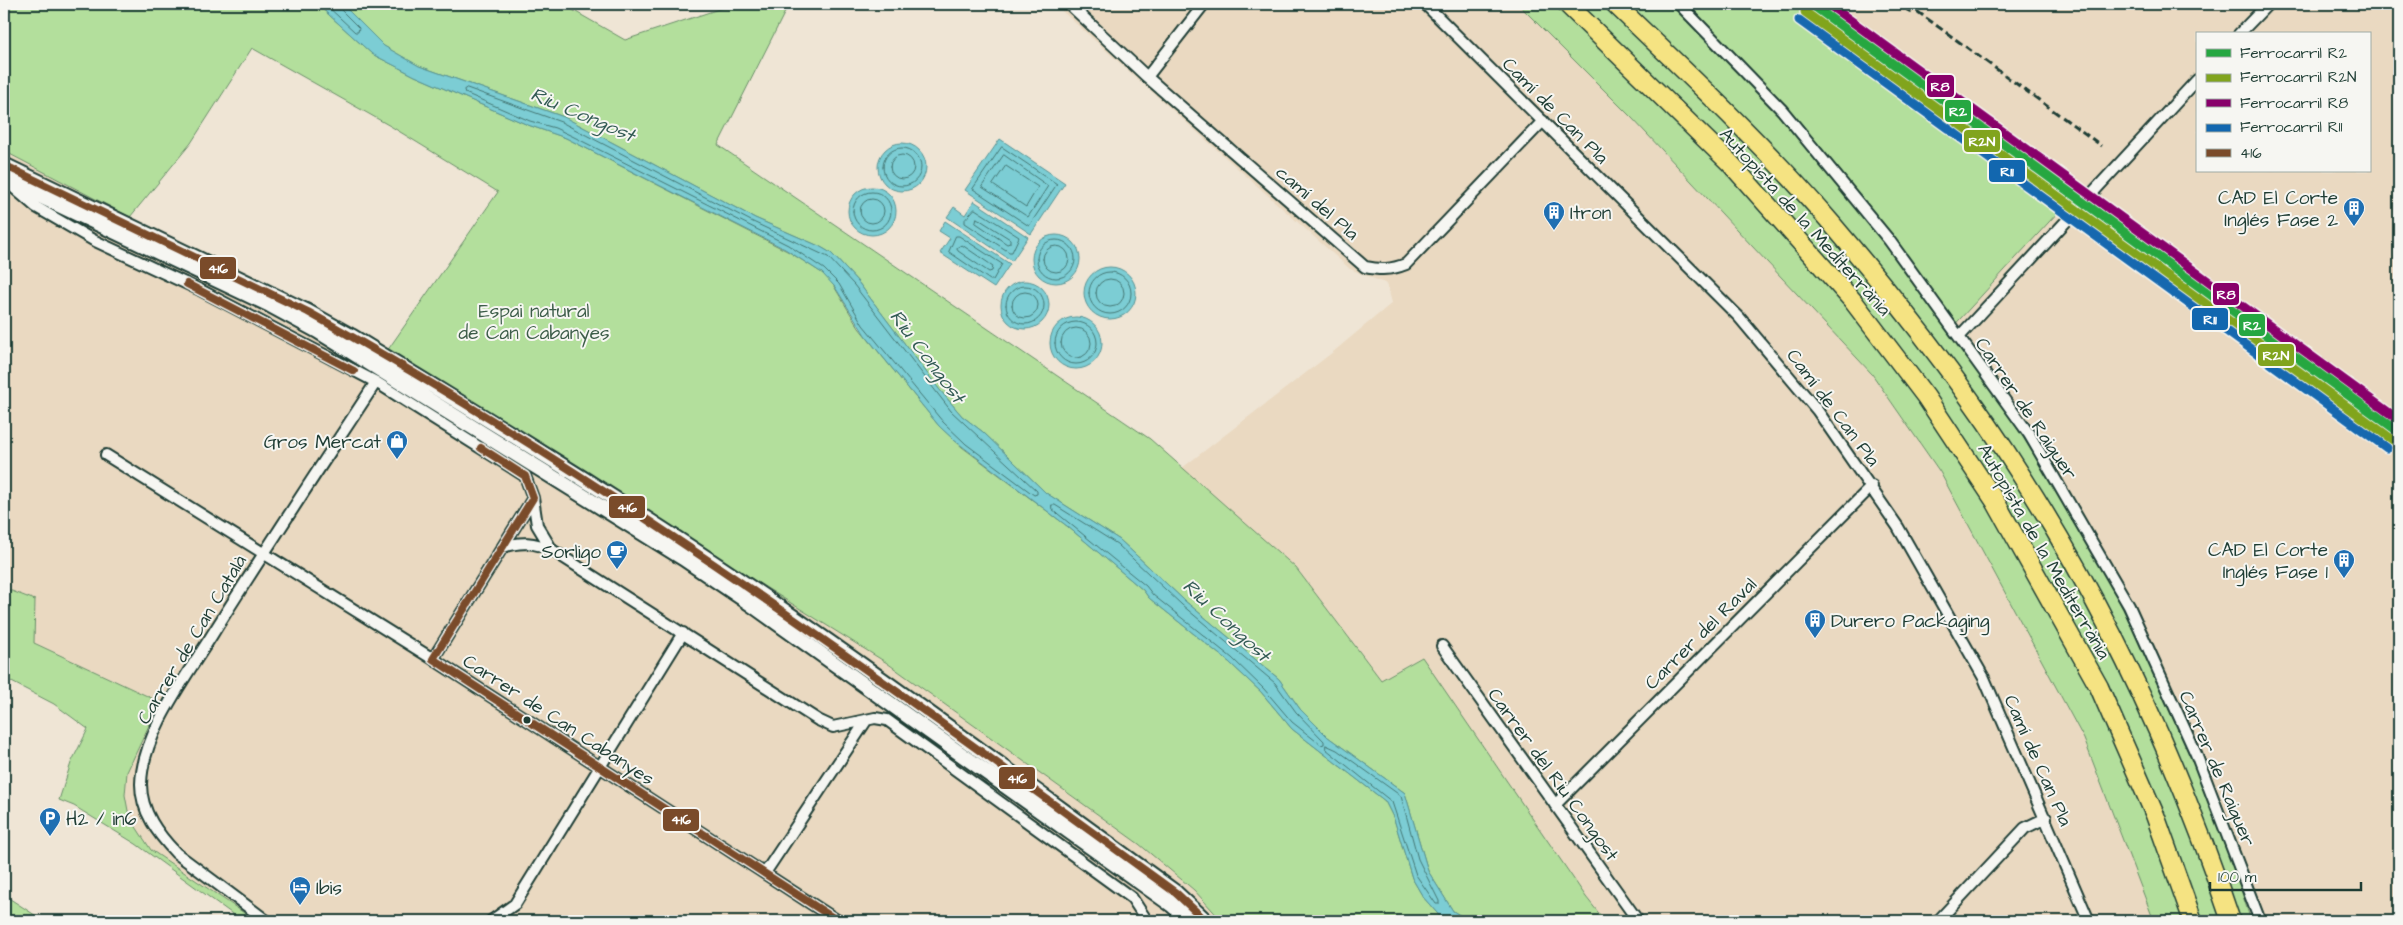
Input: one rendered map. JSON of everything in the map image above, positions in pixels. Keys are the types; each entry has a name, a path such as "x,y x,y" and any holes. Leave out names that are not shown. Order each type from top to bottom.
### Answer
{"highway":[{"name":"Autopista de la Mediterrània","path":"1567,4 1730,163 1853,301 1926,397 1996,501 2099,687 2155,815 2192,921"},
{"name":"Autopista de la Mediterrània","path":"1615,4 1720,105 1830,222 1930,343 2020,473 2073,562 2136,683 2188,802 2231,921"}],"street":[{"name":"camí del Pla","path":"1069,4 1147,77 1365,267 1380,270 1406,264 1543,121"},
{"path":"1147,77 1204,4"},
{"name":"Camí de Can Pla","path":"1425,4 1738,317 1770,352 1817,410 1872,486 1898,527 1984,678 2089,921"},
{"name":"Carrer de Raiguer","path":"1679,4 1782,110 1889,240 2028,434 2128,606 2196,754 2260,921"},
{"path":"2241,32 2268,4"},
{"path":"1959,337 2196,81"},
{"path":"4,165 258,286 317,317 391,360 773,603 1176,893 1206,921"},
{"path":"4,180 36,207 93,240 200,290 376,382 525,476 533,498 537,525 552,550"},
{"path":"4,180 270,305 349,349 683,558 751,604 1172,905 1190,921"},
{"name":"Carrer de Can Català","path":"267,921 176,853 164,841 148,815 142,799 141,785 146,756 160,722 263,552 376,382"},
{"name":"Carrer de Can Cabanyes","path":"106,454 601,766 838,921"},
{"name":"Carrer del Raval","path":"1555,805 1872,486"},
{"path":"432,659 533,498"},
{"path":"503,547 517,542 536,543 552,550 818,720 833,727 880,718 895,726 1132,898 1147,921"},
{"path":"491,921 515,904 684,634"},
{"name":"Carrer del Riu Congost","path":"1442,646 1638,921"},
{"path":"765,873 866,721"},
{"path":"1938,921 2025,828 2046,818"}],"shaded area":[{"path":"1054,4 1518,4 1632,118 1872,374 1940,472 2084,739 2154,921 1605,921 1586,897 1421,657 1381,680 1296,568 1182,468 1333,352 1392,303 1387,284 1350,269"},
{"path":"1803,4 2399,4 2399,921 2251,921 2235,869 2177,722 2033,453 1949,331 2071,198"},
{"path":"4,151 130,217 242,270 311,306 677,531 887,663 1139,844 1194,890 1222,921 522,921 519,919 515,921 256,921 151,850 129,816 125,795 127,772 160,702 34,643 35,600 4,588"}],"green space":[{"name":"Espai natural de Can Cabanyes","path":"4,4 317,4 372,54 415,76 528,125 566,138 789,252 822,273 832,283 859,328 939,426 962,447 1067,526 1143,590 1149,598 1229,662 1261,692 1292,729 1385,801 1394,819 1412,878 1423,897 1444,921 1222,921 1194,890 1139,844 887,663 387,351 498,192 392,127 252,48 191,143 130,217 4,151"},
{"path":"342,4 562,4 625,40 734,4 789,4 718,145 1150,439 1296,568 1381,680 1422,657 1586,897 1605,921 1469,921 1453,911 1428,871 1405,793 1328,737 1300,709 1279,679 1185,601 1120,540 1046,493 983,432 962,416 939,389 858,282 831,253 755,218 564,117 419,66 384,46"},
{"path":"1518,4 1803,4 2071,198 1949,331 2033,453 2099,564 2129,622 2158,680 2184,739 2231,860 2251,921 2154,921 2084,739 1940,472 1872,374 1632,118"},
{"path":"4,588 35,600 34,643 160,702 127,772 125,795 129,816 151,850 256,921 242,921 136,844 74,806 59,800 71,763 88,729 54,704 4,678"},
{"path":"4,895 44,921 16,921 4,914"}],"water":[{"path":"317,4 342,4 384,46 419,66 564,117 755,218 831,253 858,282 939,389 962,416 983,432 1046,493 1120,540 1185,601 1279,679 1300,709 1328,737 1405,793 1428,871 1453,911 1469,921 1444,921 1423,897 1412,878 1394,819 1385,801 1292,729 1261,692 1229,662 1149,598 1143,590 1067,526 954,440 939,426 865,335 835,287 822,273 785,249 566,138 528,125 415,76 372,54"},
{"path":"1000,139 1065,183 1031,234 965,190"},
{"path":"902,143 911,145 919,150 924,158 926,167 924,176 919,184 911,189 902,191 893,189 885,184 880,176 878,167 880,158 885,150 893,145"},
{"path":"872,187 881,189 889,194 894,202 896,211 894,220 889,228 881,233 872,235 863,233 855,228 850,220 848,211 850,202 855,194 863,189"},
{"path":"974,201 1028,237 1012,261 947,217 954,207 965,215"},
{"path":"945,221 1010,264 994,288 940,253 950,238 939,231"},
{"path":"1056,235 1065,237 1073,242 1078,250 1080,259 1078,268 1073,276 1065,281 1056,283 1047,281 1039,276 1034,268 1032,259 1034,250 1039,242 1047,237"},
{"path":"1110,267 1120,269 1128,275 1134,283 1136,293 1134,303 1128,311 1120,317 1110,319 1100,317 1092,311 1086,303 1084,293 1086,283 1092,275 1100,269"},
{"path":"1025,281 1034,283 1042,288 1047,296 1049,305 1047,314 1042,322 1034,327 1025,329 1016,327 1008,322 1003,314 1001,305 1003,296 1008,288 1016,283"},
{"path":"1076,317 1090,321 1098,329 1102,343 1098,357 1090,365 1076,369 1062,365 1054,357 1050,343 1054,329 1062,321"}],"railway":[{"path":"1896,4 1911,12"},
{"path":"1907,4 2102,146"}],"rail line":[{"name":"R2","path":"1811,4 2399,432"},
{"name":"R8","path":"1828,4 2399,420"},
{"name":"R2N","path":"1805,12 2393,440"},
{"name":"R11","path":"1799,20 2387,448"}],"transit line":[{"name":"416","path":"4,165 308,312 421,377 533,446 751,589 858,664 1176,893 1206,921"},
{"name":"416","path":"187,284 354,371"},
{"name":"416","path":"481,448 525,476 533,498 433,659 838,921"}],"place":[{"name":"CAD El Corte Inglés Fase 2","path":"2354,227"},
{"name":"Itron","path":"1554,231"},
{"name":"Gros Mercat","path":"397,460"},
{"name":"Sorligo","path":"617,570"},
{"name":"CAD El Corte Inglés Fase 1","path":"2344,579"},
{"name":"Durero Packaging","path":"1815,639"},
{"name":"H2 / in6","path":"50,837"},
{"name":"Ibis","path":"300,906"}],"water label":[{"name":"Riu Congost","path":"583,114"},
{"name":"Riu Congost","path":"928,356"},
{"name":"Riu Congost","path":"1227,620"}]}
